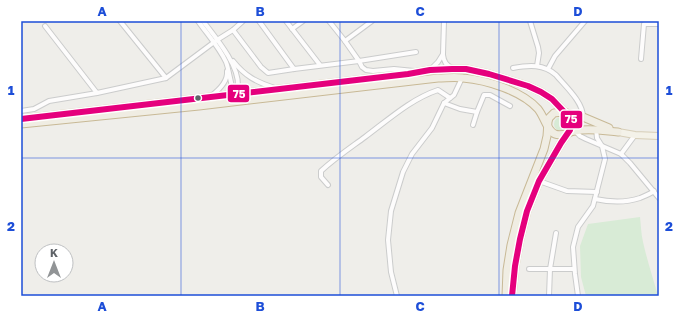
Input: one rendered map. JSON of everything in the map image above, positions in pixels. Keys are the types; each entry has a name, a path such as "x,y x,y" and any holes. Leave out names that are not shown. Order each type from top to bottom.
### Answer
{"highway":[{"path":"21,119 281,90 430,70 466,69 489,74 528,86 552,99 571,119 574,129"},
{"path":"21,124 226,103 438,78 462,78 500,86 526,98 541,112 552,133 556,135 560,136 574,129 618,132"},
{"path":"506,296 507,270 518,213 544,150 548,122 551,115 558,112 583,117 599,130"},
{"path":"512,296 515,266 527,211 538,181 568,133"}],"main road":[{"path":"618,132 635,135 659,136"}],"street":[{"path":"120,21 140,48 166,78"},
{"path":"198,21 240,70 262,84 281,90"},
{"path":"203,21 233,64 237,78 238,87 236,95 226,103"},
{"path":"21,111 34,109 49,101 97,93 166,78 217,42 243,21"},
{"path":"259,21 294,69"},
{"path":"286,21 320,65"},
{"path":"292,29 303,21"},
{"path":"329,21 346,41 362,67 366,70 373,71 394,69 421,72"},
{"path":"346,41 372,21"},
{"path":"444,21 444,61 446,65 452,69"},
{"path":"530,21 539,52 537,66"},
{"path":"548,69 555,56 585,21"},
{"path":"641,59 644,24 659,24"},
{"path":"45,26 97,93"},
{"path":"233,30 268,74 320,65 359,61 416,52"},
{"path":"217,42 226,63 236,95 240,98 251,100"},
{"path":"430,70 443,54"},
{"path":"208,98 220,89 224,82 227,75 226,63"},
{"path":"513,68 537,66 548,69 556,75 580,104 583,117"},
{"path":"397,296 391,272 388,240 391,211 403,172 412,154 432,128 444,103 454,95 462,78"},
{"path":"328,185 321,177 321,171 338,156 396,114 426,94 438,90 450,98"},
{"path":"473,125 484,95 490,95 510,106"},
{"path":"444,103 460,109 477,112"},
{"path":"574,129 580,136 621,154 659,197"},
{"path":"578,296 574,269 573,247 578,227 593,206 605,159 602,146 597,138 599,130"},
{"path":"621,154 635,135"},
{"path":"538,181 567,191 597,192"},
{"path":"595,199 607,202 625,201 639,198 654,191"},
{"path":"549,296 550,269 556,233"},
{"path":"529,269 574,269"}],"green space":[{"path":"558,117 564,117 568,121 568,127 564,131 558,131 554,127 554,121"},
{"path":"640,217 643,242 658,296 586,296 581,277 580,246 588,224"}],"transit line":[{"name":"75","path":"21,119 408,74 430,70 466,69 489,74 528,86 552,99 571,119 572,122 570,130 539,181 527,211 515,266 512,296"}]}
